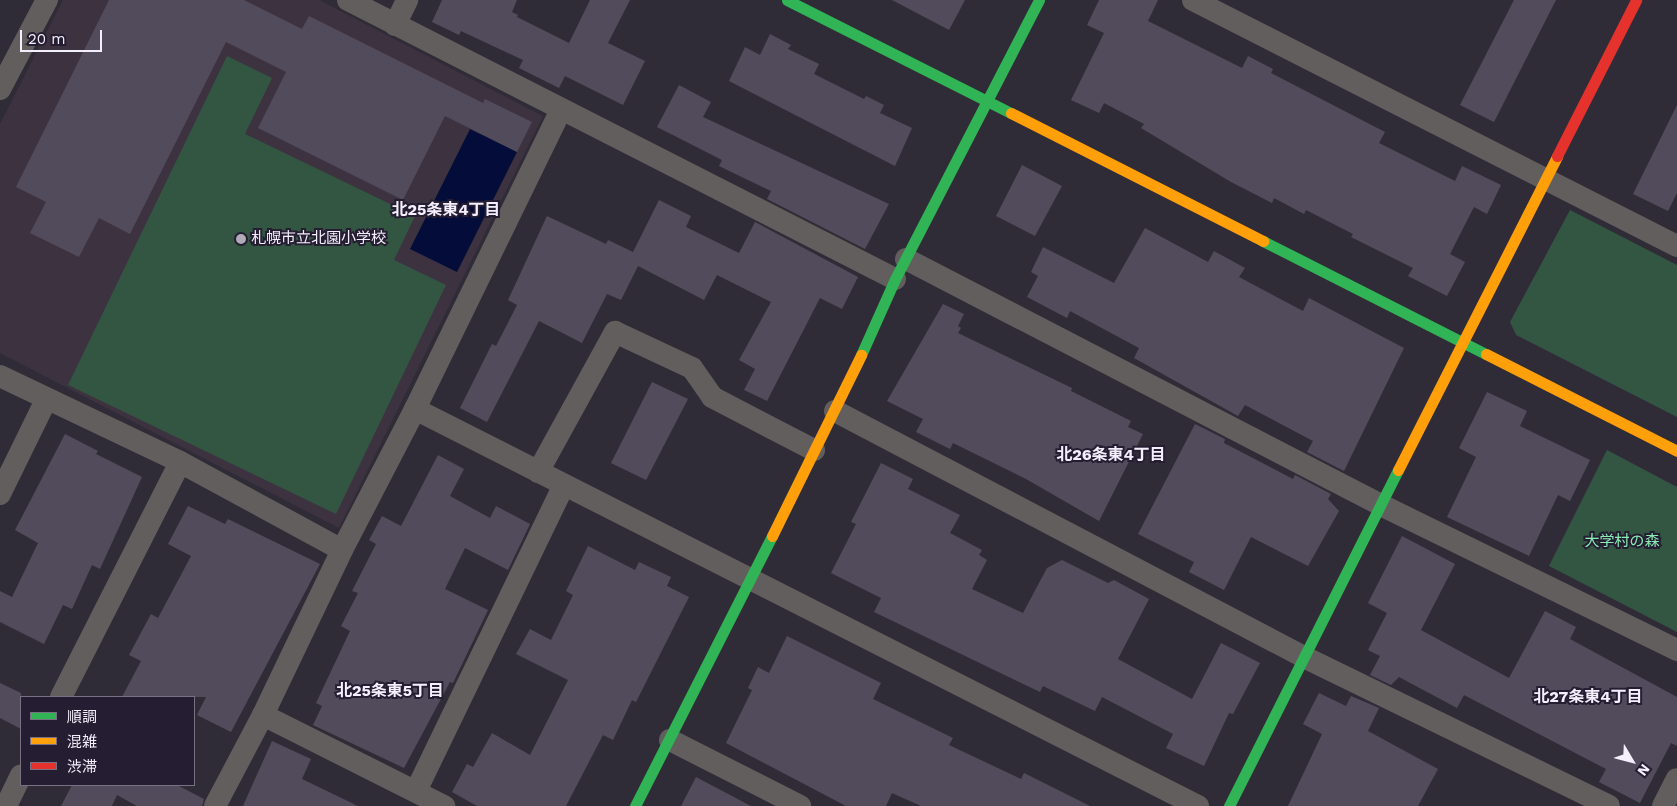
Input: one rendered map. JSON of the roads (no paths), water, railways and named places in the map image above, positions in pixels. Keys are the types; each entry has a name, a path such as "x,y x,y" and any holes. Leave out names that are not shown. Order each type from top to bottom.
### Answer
{"street":[{"path":"0,89 47,0"},
{"path":"348,0 895,279"},
{"path":"395,24 407,0"},
{"path":"787,0 989,100 1464,344 1677,450"},
{"path":"635,806 670,740 748,578 835,411 895,279 1039,0"},
{"path":"1193,0 1677,246"},
{"path":"1229,806 1464,344 1636,0"},
{"path":"215,806 263,715 342,550 415,409 561,110"},
{"path":"906,259 1381,506 1677,650"},
{"path":"538,472 616,332 692,368 712,397 814,450"},
{"path":"0,376 46,400 180,462 342,550"},
{"path":"0,494 46,400"},
{"path":"415,409 1198,806"},
{"path":"835,411 1304,657 1610,806"},
{"path":"62,696 180,462"},
{"path":"416,790 564,485"},
{"path":"263,715 416,790 444,806"},
{"path":"670,740 800,806"},
{"path":"7,804 20,777"},
{"path":"1663,806 1677,779"}],"place":[{"name":"札幌市立北園小学校","path":"241,239"}],"district":[{"name":"北25条東4丁目","path":"446,210"},
{"name":"北26条東4丁目","path":"1111,455"},
{"name":"北25条東5丁目","path":"390,691"},
{"name":"北27条東4丁目","path":"1588,697"}],"park label":[{"name":"大学村の森","path":"1622,542"}]}
